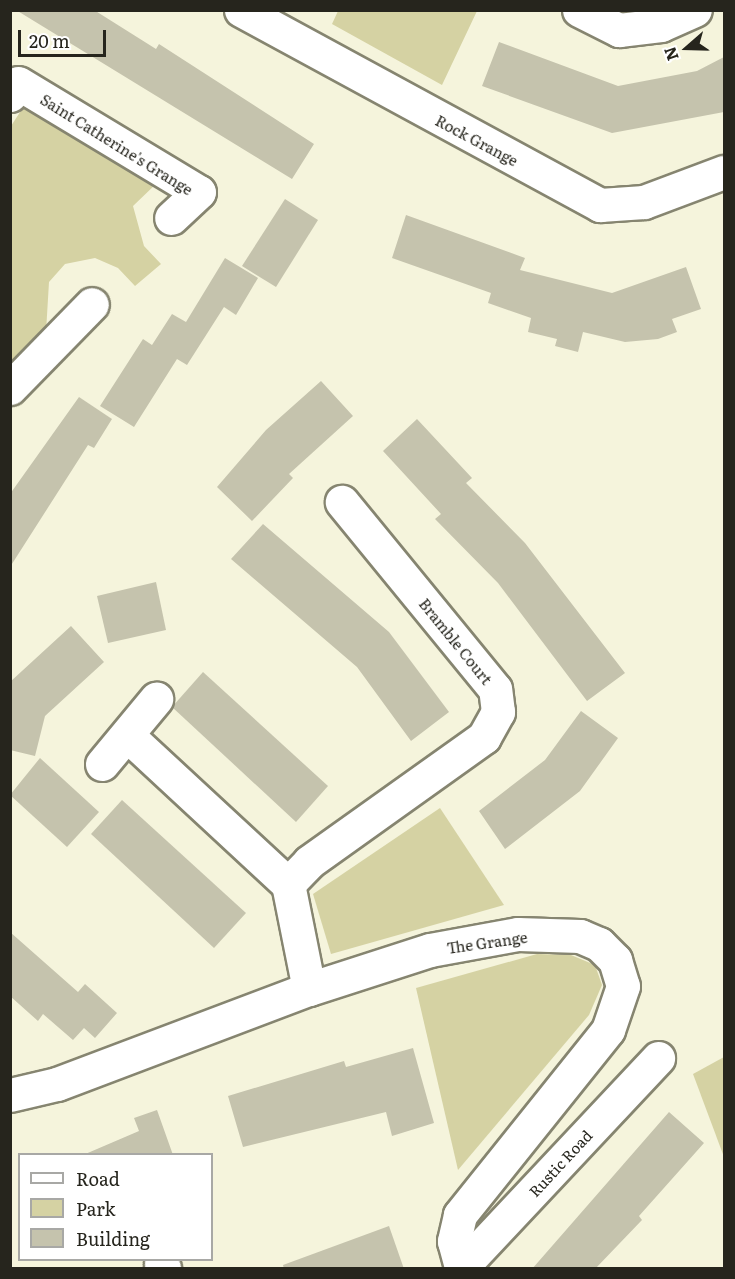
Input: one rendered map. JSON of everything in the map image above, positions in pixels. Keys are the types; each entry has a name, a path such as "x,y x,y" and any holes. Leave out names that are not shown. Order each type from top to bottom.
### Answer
{"street":[{"name":"Rock Grange","path":"241,10 600,205 644,202 724,172"},
{"path":"579,10 619,30 660,25 695,10"},
{"name":"Saint Catherine's Grange","path":"10,95 18,83 199,192 171,218"},
{"path":"10,388 92,304"},
{"name":"Bramble Court","path":"288,884 309,862 484,737 498,712 495,689 342,502"},
{"path":"102,764 156,699"},
{"path":"127,735 288,884 309,989"},
{"name":"The Grange","path":"10,1095 57,1084 309,989 430,950 518,934 580,936 615,960 623,986 608,1030 460,1215 453,1241 461,1269"},
{"name":"Rustic Road","path":"461,1269 658,1058"}],"green space":[{"path":"338,10 477,11 442,85 332,24"},
{"path":"24,106 158,182 133,206 144,246 161,264 135,286 118,268 95,258 65,264 49,282 46,332 11,368 11,126"},
{"path":"440,808 504,905 331,954 313,894"},
{"path":"537,954 571,955 595,965 602,985 589,1015 458,1170 416,988"},
{"path":"724,1057 724,1157 693,1074"}],"building":[{"path":"16,10 94,10 156,49 159,44 314,144 292,179"},
{"path":"499,42 618,86 697,71 724,57 724,112 612,133 482,86"},
{"path":"285,199 318,220 276,287 242,266"},
{"path":"406,215 525,258 520,270 612,293 686,267 701,309 672,319 677,332 658,339 625,342 583,332 578,352 555,346 557,339 528,332 531,318 488,303 491,293 392,258"},
{"path":"225,258 258,278 236,315 224,307 187,365 177,359 134,427 100,406 143,339 152,345 172,314 186,322"},
{"path":"321,381 353,416 289,474 293,478 252,521 217,487 266,430"},
{"path":"79,397 112,419 94,448 88,445 10,567 10,494"},
{"path":"417,419 472,478 466,483 525,543 625,673 587,701 498,583 435,519 441,514 383,451"},
{"path":"263,524 389,632 449,712 411,741 357,667 231,559"},
{"path":"156,582 166,630 108,643 97,596"},
{"path":"71,626 104,662 45,716 35,756 10,750 10,682"},
{"path":"203,672 328,786 296,822 172,707"},
{"path":"581,711 618,738 580,791 505,849 479,811 545,760"},
{"path":"40,758 99,812 67,847 10,795"},
{"path":"122,800 246,913 214,948 91,834"},
{"path":"10,932 78,992 85,984 117,1013 95,1038 84,1028 73,1040 43,1014 38,1021 10,996"},
{"path":"413,1048 434,1123 392,1136 386,1112 243,1147 228,1096 344,1061 346,1067"},
{"path":"157,1110 172,1153 88,1153 139,1131 134,1118"},
{"path":"669,1112 704,1143 639,1216 642,1220 595,1269 532,1269"},
{"path":"389,1226 404,1269 284,1269 283,1265"}]}
